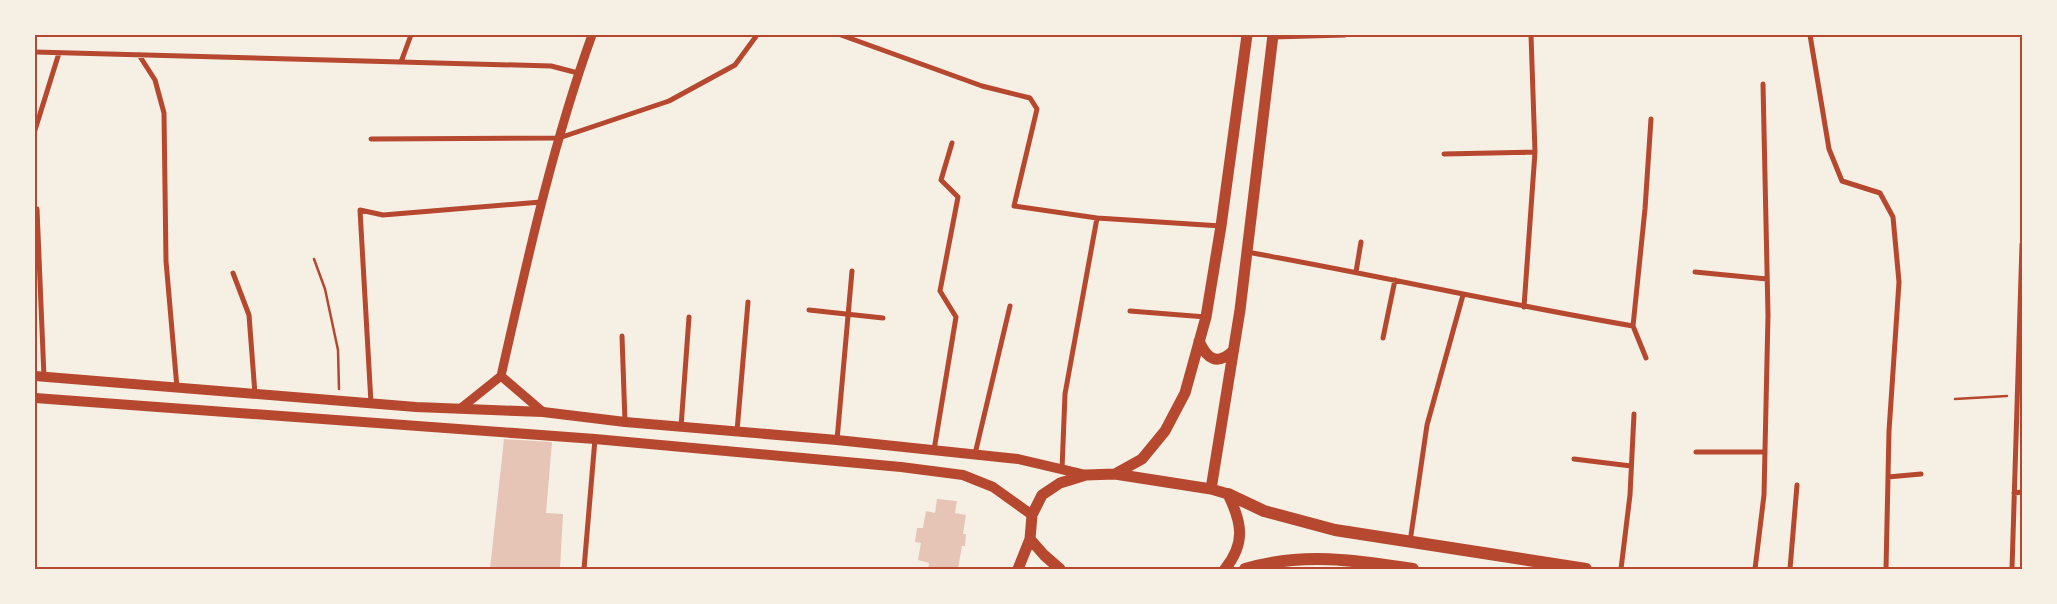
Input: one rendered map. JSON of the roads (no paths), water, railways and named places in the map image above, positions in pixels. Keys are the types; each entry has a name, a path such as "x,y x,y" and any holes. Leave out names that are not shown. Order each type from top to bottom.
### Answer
{"highway":[{"path":"1228,494 1264,511 1335,530 1586,569"},
{"path":"1245,569 1294,560 1333,558 1367,565 1413,569"}],"main road":[{"path":"1115,474 1142,459 1165,431 1186,393 1206,317 1221,226 1247,35"},
{"path":"1211,490 1247,252 1273,36"},
{"path":"1200,341 1207,355 1211,358 1225,358 1233,351"},
{"path":"40,377 340,401 543,412 625,422 837,440 1018,459 1086,475"},
{"path":"35,398 595,440 891,466 964,475 993,487 1032,514"},
{"path":"1018,569 1030,539 1032,514 1042,496 1060,483 1086,475 1115,474 1228,494 1239,516 1240,536 1234,557 1225,569"},
{"path":"1030,539 1060,569"}],"street":[{"path":"401,62 411,35"},
{"path":"461,408 501,376 541,202 578,73 592,35"},
{"path":"371,139 559,138 669,101 735,65 757,35"},
{"path":"841,35 982,86 1030,98 1037,109 1014,206 1097,218 1221,226"},
{"path":"1273,36 1346,35"},
{"path":"1524,307 1535,152 1531,35"},
{"path":"1810,35 1829,150 1842,181 1880,193 1893,217 1899,282 1888,477 1886,569"},
{"path":"35,52 551,66 578,73"},
{"path":"35,130 59,53"},
{"path":"139,55 155,80 164,113 166,261 178,388"},
{"path":"1755,569 1764,495 1765,452 1767,280 1763,84"},
{"path":"1646,358 1633,326 1645,209 1651,118"},
{"path":"934,450 956,318 940,291 958,197 941,180 952,143"},
{"path":"1444,154 1535,152"},
{"path":"371,403 360,210 383,215 541,202"},
{"path":"37,208 40,377"},
{"path":"1062,469 1066,394 1097,218"},
{"path":"1356,272 1361,242"},
{"path":"2012,569 2022,244"},
{"path":"1247,252 1356,272 1524,307 1633,326"},
{"path":"837,440 852,272"},
{"path":"1695,272 1767,280"},
{"path":"233,274 249,315 255,394"},
{"path":"1383,338 1395,280"},
{"path":"1410,543 1427,425 1463,295"},
{"path":"737,431 748,302"},
{"path":"974,455 1010,306"},
{"path":"809,310 848,316 883,318"},
{"path":"1130,311 1206,317"},
{"path":"680,426 689,317"},
{"path":"622,336 625,422"},
{"path":"501,376 543,412"},
{"path":"1621,569 1630,495 1634,414"},
{"path":"584,569 595,440"},
{"path":"1696,452 1765,452"},
{"path":"1574,459 1631,466"},
{"path":"1888,477 1920,474"},
{"path":"1790,569 1797,485"},
{"path":"2014,493 2022,492"}]}
